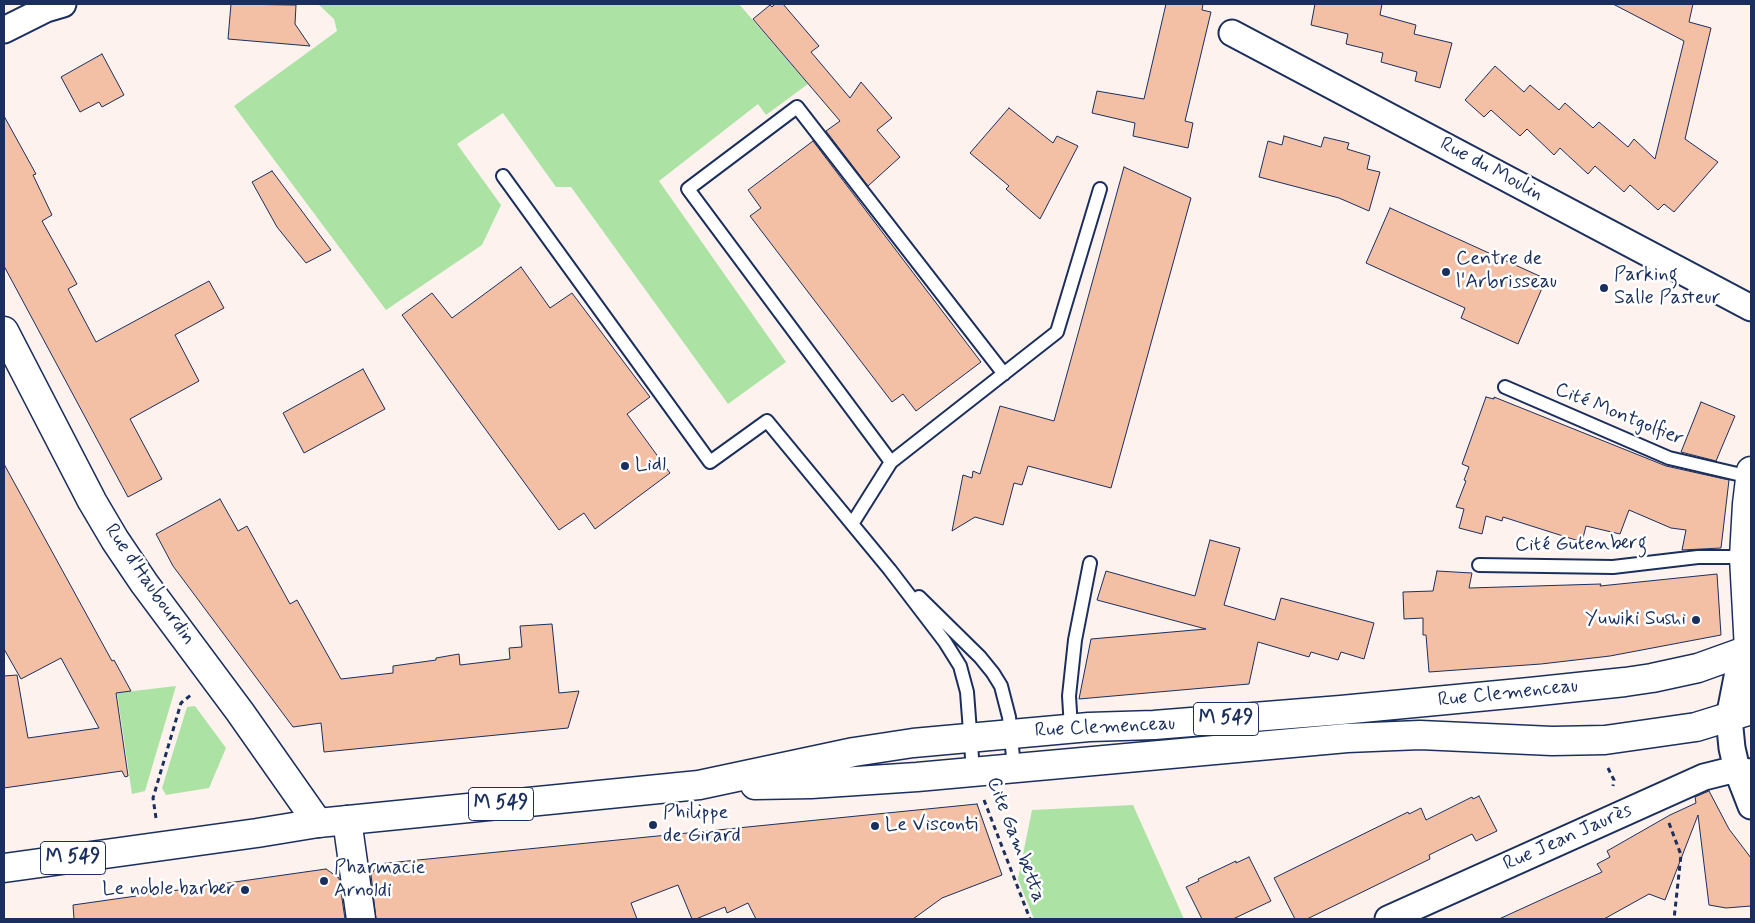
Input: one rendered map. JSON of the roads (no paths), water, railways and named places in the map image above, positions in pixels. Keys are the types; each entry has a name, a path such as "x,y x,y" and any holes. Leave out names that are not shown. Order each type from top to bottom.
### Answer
{"main road":[{"name":"Rue d'Haubourdin","path":"4,331 92,501 115,540 318,823"},
{"path":"1750,651 1744,591 1744,557 1751,474"},
{"name":"Rue Clemenceau","path":"698,785 854,752 914,743 1071,728 1154,725 1312,712 1606,684 1652,678 1698,668 1750,651"},
{"path":"1740,714 1740,694 1751,682"},
{"name":"Rue Clemenceau","path":"318,823 698,785 811,784 909,778 1347,738 1451,735 1572,741 1605,740 1677,730 1740,714"},
{"path":"347,820 361,919"},
{"name":"M 549","path":"4,868 318,823"}],"street":[{"path":"4,30 46,9 63,4"},
{"name":"Rue du Moulin","path":"1232,33 1751,308"},
{"path":"1750,651 1737,677 1740,714 1732,748 1744,771 1751,806"},
{"name":"Rue Jean Jaurès","path":"1388,919 1713,774 1744,771"}],"lane":[{"path":"891,462 688,189 797,107 1004,374"},
{"path":"503,176 710,462 767,421 890,570 945,642 960,666 967,692 973,771"},
{"path":"852,524 891,462 1057,332 1100,189"},
{"name":"Cité Montgolfier","path":"1505,387 1669,458 1751,474"},
{"name":"Cité Gutenberg","path":"1478,565 1613,567 1698,557 1744,557"},
{"path":"1071,728 1070,696 1075,640 1090,563"},
{"path":"890,570 963,640 994,673 1002,686 1006,702 1014,767"}],"place":[{"name":"Centre de l'Arbrisseau","path":"1446,272"},
{"name":"Parking Salle Pasteur","path":"1604,288"},
{"name":"Lidl","path":"625,466"},
{"name":"Yuwiki Sushi","path":"1696,620"},
{"name":"Philippe de Girard","path":"653,825"},
{"name":"Le Visconti","path":"875,826"},
{"name":"Pharmacie Arnoldi","path":"324,881"},
{"name":"Le noble barber","path":"245,890"}]}
